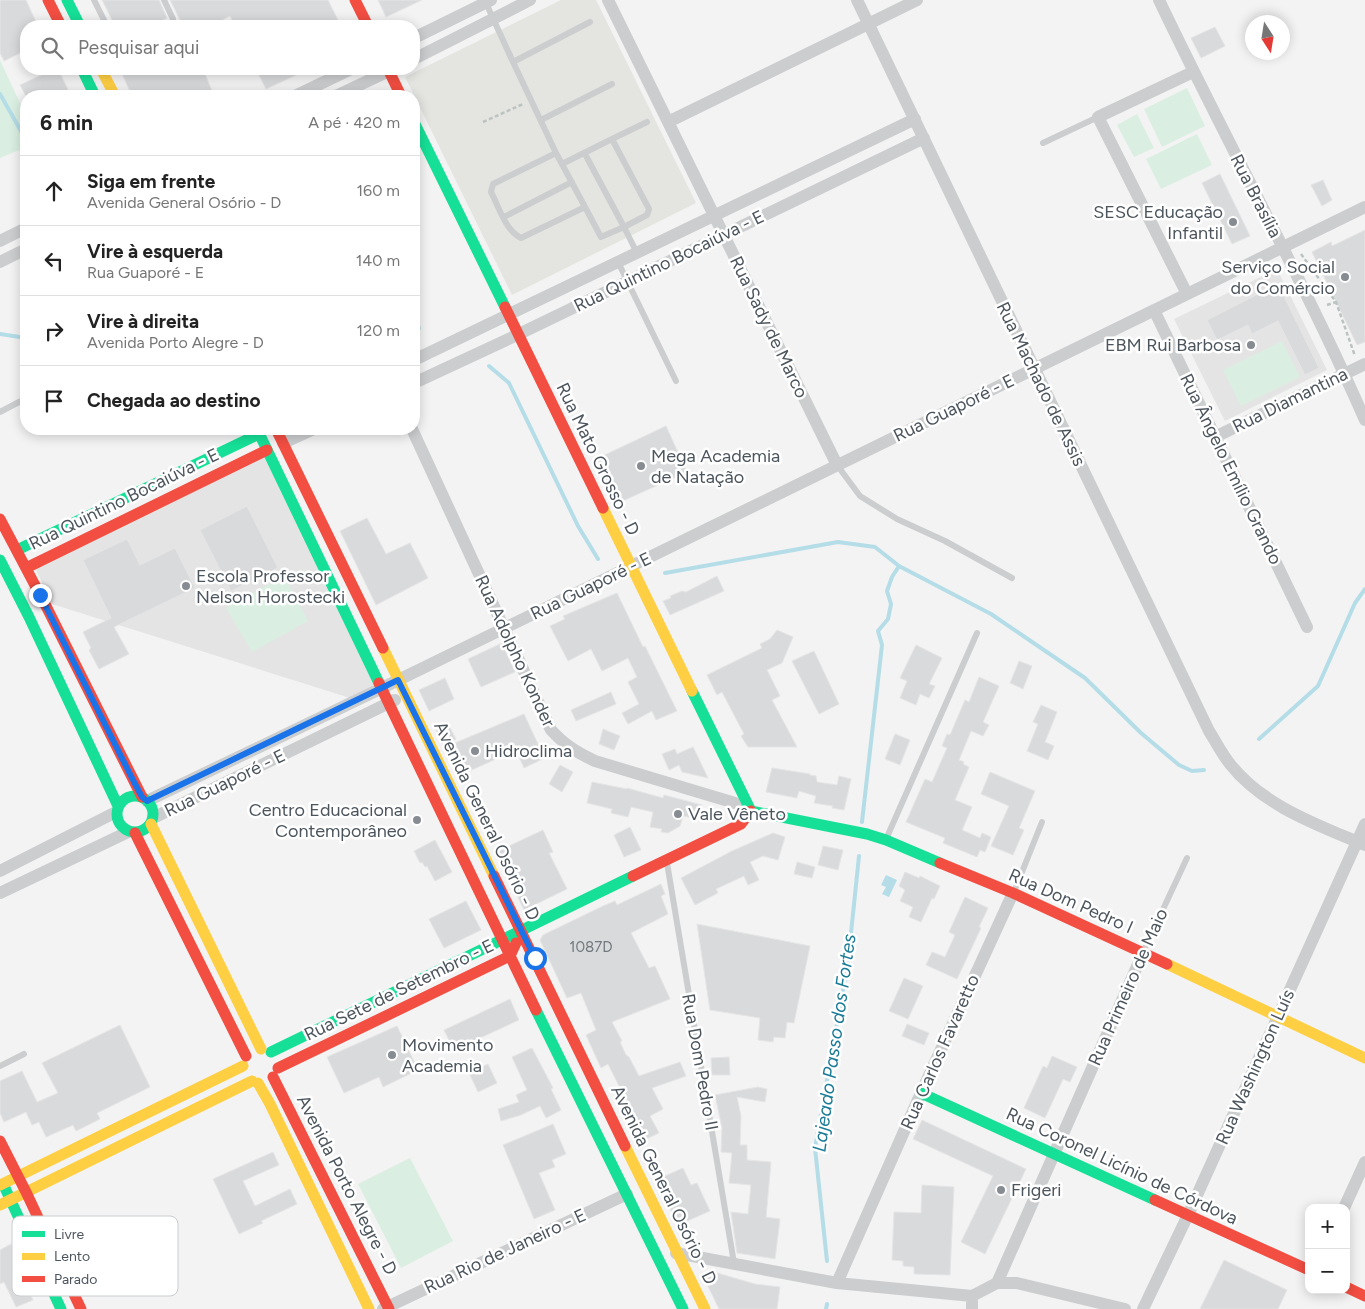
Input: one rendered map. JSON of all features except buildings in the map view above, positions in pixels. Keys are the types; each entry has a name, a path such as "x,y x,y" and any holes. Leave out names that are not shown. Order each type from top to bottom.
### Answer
{"street":[{"path":"48,0 58,20"},
{"path":"67,0 77,20"},
{"path":"355,0 365,20"},
{"path":"420,55 530,0"},
{"name":"Rua Sady de Marco","path":"608,0 837,466"},
{"name":"Rua Machado de Assis","path":"857,0 1209,732 1231,765 1256,789 1280,806 1361,843"},
{"path":"668,122 917,0"},
{"name":"Rua Brasília","path":"1159,0 1193,72 1288,245 1365,420"},
{"path":"420,35 488,1"},
{"path":"1187,294 1098,117 1193,72"},
{"path":"85,75 92,90"},
{"path":"104,75 112,90"},
{"path":"307,90 339,75"},
{"path":"348,90 378,75"},
{"path":"392,75 399,90"},
{"name":"Rua Quintino Bocaiúva - E","path":"420,357 915,119"},
{"name":"Rua Mato Grosso - D","path":"420,134 751,811"},
{"name":"Rua Quintino Bocaiúva - E","path":"420,380 628,282 924,138"},
{"path":"811,169 820,188"},
{"name":"Rua Guaporé - E","path":"145,799 382,688 1365,207"},
{"path":"0,241 20,231"},
{"path":"0,262 20,252"},
{"name":"Rua Ângelo Emílio Grando","path":"1154,310 1307,628"},
{"name":"Rua Diamantina","path":"1215,437 1362,365"},
{"name":"Rua Quintino Bocaiúva - E","path":"17,550 169,477 250,435"},
{"name":"Avenida General Osório - D","path":"260,435 502,940 683,1309"},
{"name":"Avenida General Osório - D","path":"279,435 705,1309"},
{"path":"283,443 301,435"},
{"name":"Rua Adolpho Konder","path":"415,435 551,730 564,744 575,752 595,761 736,803 751,811"},
{"name":"Rua Quintino Bocaiúva - E","path":"26,568 267,450"},
{"path":"169,477 178,494"},
{"path":"0,519 153,812 152,821 266,1050 275,1057 276,1073 266,1082 255,1082 0,1204"},
{"path":"0,560 4,577 117,809 119,824 132,832 245,1061 245,1075 255,1082"},
{"name":"Rua Guaporé - E","path":"152,821 406,694"},
{"path":"0,871 117,809 121,802 131,796 145,799"},
{"name":"Rua Dom Pedro I","path":"751,811 867,834 886,840 1013,893 1365,1058"},
{"name":"Rua Sete de Setembro - E","path":"266,1050 522,931 741,824 751,811"},
{"path":"0,893 132,832 141,832 152,821"},
{"name":"Rua Washington Luís","path":"1143,1309 1361,843 1365,824"},
{"name":"Rua Carlos Favaretto","path":"838,1283 921,1093 1013,893"},
{"name":"Rua Sete de Setembro - E","path":"276,1073 510,956 522,931"},
{"name":"Rua Primeiro de Maio","path":"997,1284 1143,953"},
{"path":"19,1216 1,1182 18,1176 245,1061 250,1052 266,1050"},
{"name":"Avenida Porto Alegre - D","path":"276,1073 387,1308"},
{"name":"Avenida Porto Alegre - D","path":"255,1082 270,1104 369,1309"},
{"name":"Rua Coronel Licínio de Córdova","path":"921,1093 1305,1268"},
{"path":"0,1141 37,1216"},
{"path":"1346,1204 1365,1162"},
{"name":"Rua Rio de Janeiro - E","path":"387,1308 627,1194"},
{"path":"322,1211 336,1203"},
{"path":"656,1253 678,1253 838,1283 972,1296 997,1284 1017,1282 1125,1309"},
{"path":"1350,1290 1365,1296"},
{"path":"55,1296 61,1309"},
{"path":"75,1296 81,1309"},
{"path":"972,1296 972,1309"}],"lane":[{"path":"94,0 102,20"},
{"path":"164,0 174,20"},
{"path":"488,1 493,18 556,152 601,237 647,216 649,209 612,139"},
{"path":"513,62 590,22"},
{"path":"541,120 612,84"},
{"path":"1043,142 1098,117"},
{"path":"562,164 646,122"},
{"path":"556,152 494,184 491,192 512,234 521,238 584,206"},
{"path":"585,154 637,253"},
{"path":"504,217 572,182"},
{"path":"618,262 676,381"},
{"path":"0,412 20,402"},
{"name":"Rua Sady de Marco","path":"837,466 860,496 897,519 944,540 1012,578"},
{"path":"886,840 978,633"},
{"name":"Rua Carlos Favaretto","path":"1013,893 1042,822"},
{"name":"Rua Primeiro de Maio","path":"1143,953 1187,858"},
{"name":"Rua Dom Pedro II","path":"666,860 734,1263"},
{"path":"0,1066 24,1054"}],"path":[{"path":"482,122 532,100"},
{"path":"1288,245 1336,302 1362,365"},
{"path":"1327,305 1336,302"}],"shaded area":[{"path":"561,0 596,0 696,203 512,295 420,108 420,90 411,90 405,77 420,75 420,70"},
{"name":"EBM Rui Barbosa","path":"1277,269 1327,370 1225,421 1174,319"},
{"name":"Escola Professor Nelson Horostecki","path":"264,456 376,684 350,698 52,604 35,568"}],"green space":[{"path":"0,60 20,103 20,152 19,150 0,158"},
{"path":"1187,88 1205,126 1162,147 1144,109"},
{"path":"1137,114 1154,148 1134,157 1117,125"},
{"path":"1197,134 1212,165 1161,189 1146,159"},
{"path":"1282,341 1300,377 1241,406 1223,370"},
{"path":"284,576 308,621 252,652 226,608"},
{"path":"410,1158 453,1241 401,1268 358,1184"}],"water":[{"path":"886,875 897,880 889,897 882,894 886,887 881,885"}],"waterway":[{"path":"0,94 20,129"},
{"path":"0,334 20,337"},
{"path":"489,366 509,383 578,526 598,559"},
{"path":"665,573 838,542 875,547 899,566 991,614 1085,678 1141,733 1179,765 1192,771 1204,770"},
{"name":"Lajeado Passo dos Fortes","path":"862,822 882,645 878,631 888,619 891,604 887,591 892,577 899,566"},
{"path":"1259,739 1318,686 1355,603 1365,589"},
{"name":"Lajeado Passo dos Fortes","path":"827,1261 815,1148 848,962 859,856"},
{"name":"Lajeado Passo dos Fortes","path":"826,1309 827,1304"}],"traffic: fast":[{"path":"67,0 77,20"},
{"path":"85,75 92,90"},
{"path":"420,134 505,307"},
{"path":"17,550 257,435"},
{"path":"260,435 379,683"},
{"path":"0,560 118,806"},
{"path":"692,691 751,811"},
{"path":"135,796 142,797 148,801 152,807 153,814 152,821 148,827 142,831 135,832 128,831 122,827 118,821 117,814 118,807 122,801 128,797 135,796"},
{"path":"751,811 867,834 940,863"},
{"path":"271,1052 633,876"},
{"path":"536,1010 683,1309"},
{"path":"921,1093 1155,1200"},
{"path":"5,1188 18,1216"},
{"path":"55,1296 61,1309"}],"traffic: slow":[{"path":"104,75 112,90"},
{"path":"603,508 692,691"},
{"path":"383,648 494,876"},
{"path":"151,824 261,1049"},
{"path":"1167,964 1365,1058"},
{"path":"0,1185 243,1066"},
{"path":"0,1205 252,1081"},
{"path":"258,1083 270,1104 369,1309"},
{"path":"625,1146 705,1309"}],"traffic: jam":[{"path":"48,0 58,20"},
{"path":"355,0 365,20"},
{"path":"391,75 398,90"},
{"path":"505,307 603,508"},
{"path":"279,435 383,648"},
{"path":"26,568 267,450"},
{"path":"0,519 142,797"},
{"path":"379,683 536,1010"},
{"path":"633,876 741,824 751,811"},
{"path":"135,833 246,1056"},
{"path":"940,863 1013,893 1167,964"},
{"path":"494,876 625,1146"},
{"path":"278,1068 510,956 516,943"},
{"path":"273,1077 389,1309"},
{"path":"0,1141 37,1216"},
{"path":"1155,1200 1305,1268"},
{"path":"1350,1289 1365,1296"},
{"path":"75,1296 81,1309"}],"place":[{"name":"SESC Educação Infantil","path":"1233,222"},
{"name":"Serviço Social do Comércio","path":"1345,277"},
{"name":"EBM Rui Barbosa","path":"1251,345"},
{"name":"Mega Academia de Natação","path":"641,466"},
{"name":"Escola Professor Nelson Horostecki","path":"186,586"},
{"name":"Hidroclima","path":"475,751"},
{"name":"Vale Vêneto","path":"678,814"},
{"name":"Centro Educacional Contemporâneo","path":"417,820"},
{"name":"Movimento Academia","path":"392,1055"},
{"name":"Frigeri","path":"1001,1190"}],"route":[{"path":"40,595 134,782 142,797 147,801 398,680 535,958"}]}
